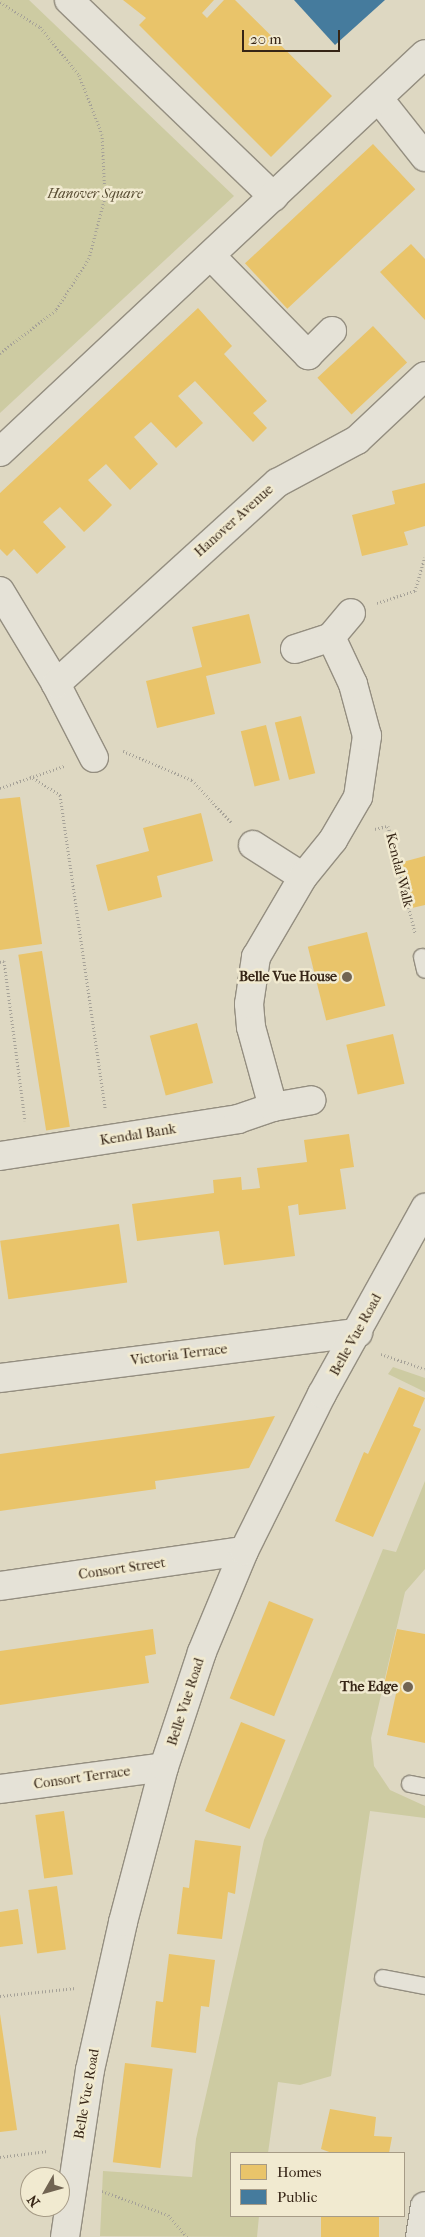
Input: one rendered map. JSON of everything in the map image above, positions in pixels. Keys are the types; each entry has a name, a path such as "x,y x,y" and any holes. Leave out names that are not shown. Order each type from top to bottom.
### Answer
{"street":[{"path":"69,0 274,197"},
{"path":"0,452 425,54"},
{"path":"378,99 425,157"},
{"path":"211,256 308,355 332,331"},
{"name":"Hanover Avenue","path":"56,684 277,483 357,440 425,376"},
{"path":"0,591 56,684 94,758"},
{"path":"295,649 331,637 351,613"},
{"path":"273,1107 251,1027 251,980 256,957 303,877 333,840 358,797 367,736 353,684 331,637"},
{"path":"253,845 303,877"},
{"name":"Kendal Bank","path":"0,1156 238,1120 273,1107 311,1100"},
{"name":"Belle Vue Road","path":"65,2237 90,2070 109,1985 164,1767 202,1652 244,1551 322,1394 355,1339 425,1208"},
{"name":"Victoria Terrace","path":"0,1378 355,1339"},
{"name":"Consort Street","path":"0,1586 244,1551"},
{"name":"Consort Terrace","path":"0,1789 164,1767"},
{"path":"420,2237 425,2206"}],"lane":[{"path":"383,1978 425,1986"}],"path":[{"path":"0,2 40,27 79,75 102,134 105,197 89,258 56,310 0,353"},
{"path":"351,613 415,591 425,557"},
{"path":"0,788 30,776 120,750 192,780 253,845"},
{"path":"30,776 60,795 109,1139"},
{"name":"Kendal Walk","path":"388,826 414,933 420,932"},
{"path":"0,962 4,961 29,1151"},
{"path":"355,1339 425,1369"},
{"path":"0,1996 109,1985"},
{"path":"0,2157 78,2147"},
{"path":"74,2179 168,2215 188,2237"}],"green space":[{"name":"Hanover Square","path":"0,0 29,0 234,196 0,413"},
{"path":"393,1367 425,1378 425,1392 388,1374"},
{"path":"425,1481 425,1569 405,1592 371,1738 374,1766 390,1790 425,1806 425,1818 370,1811 331,2076 300,2085 278,2082 268,2152 230,2152 230,2217 259,2217 257,2237 100,2236 103,2171 192,2177 196,2139 264,1840 383,1549 396,1552"}],"building: Homes":[{"path":"123,0 214,0 202,13 207,18 224,0 235,0 332,96 271,157 139,25 146,18"},
{"path":"373,144 415,189 287,309 245,263"},
{"path":"411,244 425,259 425,320 380,272"},
{"path":"198,308 232,346 224,354 267,401 253,413 267,428 253,442 195,381 178,396 203,423 176,448 151,422 134,437 158,464 130,490 106,464 88,480 112,505 84,532 60,507 43,522 66,547 37,574 14,549 7,556 0,549 0,493"},
{"path":"373,326 407,363 352,414 317,378"},
{"path":"425,483 425,526 404,532 408,545 362,556 352,515 395,504 392,491"},
{"path":"249,614 261,663 206,676 215,714 157,728 146,681 202,667 192,627"},
{"path":"301,716 315,773 289,780 275,723"},
{"path":"266,725 280,780 255,787 241,731"},
{"path":"20,797 42,944 0,950 0,799"},
{"path":"201,813 213,861 157,876 162,897 108,911 96,865 149,851 143,828"},
{"path":"425,856 425,905 412,908 399,863"},
{"name":"Belle Vue House","path":"367,932 385,1006 326,1020 308,947"},
{"path":"42,951 70,1127 46,1131 18,955"},
{"path":"197,1023 213,1083 166,1096 150,1036"},
{"path":"393,1034 404,1084 358,1094 346,1045"},
{"path":"349,1134 354,1167 340,1169 346,1209 299,1215 298,1204 288,1206 295,1256 224,1265 219,1231 137,1241 132,1204 214,1193 213,1180 241,1177 242,1190 260,1188 257,1168 307,1162 304,1140"},
{"path":"119,1224 127,1282 8,1299 0,1241"},
{"path":"399,1387 425,1398 413,1426 421,1429 373,1537 335,1521 364,1452 368,1454"},
{"path":"275,1416 249,1468 155,1481 156,1489 0,1511 0,1454"},
{"path":"269,1601 314,1619 274,1716 230,1698"},
{"path":"153,1629 156,1654 145,1656 149,1683 0,1705 0,1651"},
{"name":"The Edge","path":"397,1629 425,1634 425,1743 387,1735 397,1689 384,1685"},
{"path":"241,1722 286,1740 250,1829 205,1811"},
{"path":"64,1811 73,1874 44,1878 35,1815"},
{"path":"195,1840 241,1846 235,1894 228,1892 222,1939 177,1934 183,1887 189,1888"},
{"path":"57,1886 66,1949 37,1953 28,1890"},
{"path":"18,1909 23,1944 0,1947 0,1912"},
{"path":"169,1954 215,1960 209,2007 201,2006 196,2053 151,2047 156,2001 163,2002"},
{"path":"0,2014 17,2130 0,2132"},
{"path":"125,2063 173,2069 160,2168 113,2162"},
{"path":"330,2109 376,2117 374,2136 392,2137 389,2152 329,2152 321,2149"},
{"path":"321,2217 379,2217 379,2237 321,2237"}],"building: Public":[{"path":"294,0 385,0 335,45"}],"place":[{"name":"Belle Vue House","path":"347,977"},
{"name":"The Edge","path":"408,1687"}]}
